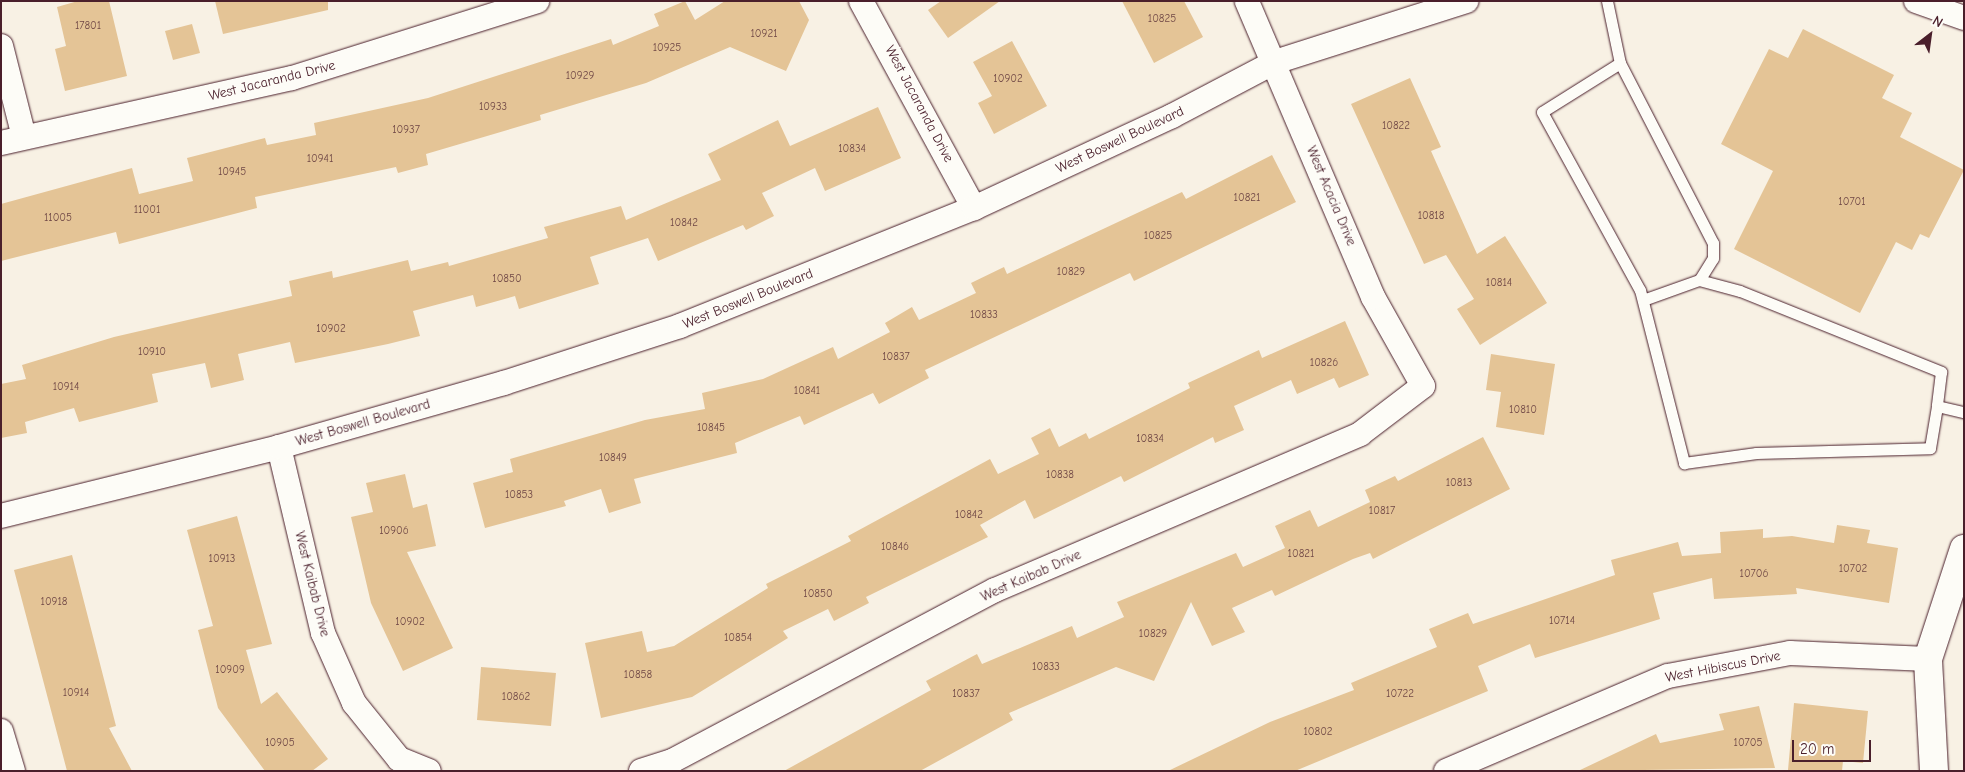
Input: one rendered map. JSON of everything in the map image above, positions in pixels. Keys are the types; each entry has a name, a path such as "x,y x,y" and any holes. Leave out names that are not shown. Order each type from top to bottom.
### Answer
{"street":[{"name":"West Jacaranda Drive","path":"1,143 292,78 537,1"},
{"name":"West Jacaranda Drive","path":"861,1 974,208"},
{"name":"West Acacia Drive","path":"1247,1 1275,62 1373,297 1423,386"},
{"name":"West Boswell Boulevard","path":"1,516 278,447 504,383 680,326 974,208 1172,116 1275,62 1466,1"},
{"path":"1916,1 1964,18"},
{"path":"1,46 24,137"},
{"name":"West Kaibab Drive","path":"641,771 672,761 995,590 1360,434 1423,386"},
{"name":"West Kaibab Drive","path":"278,447 323,633 354,702 399,760 429,771"},
{"path":"1934,771 1928,659 1964,549"},
{"name":"West Hibiscus Drive","path":"1446,771 1668,676 1790,653 1928,659"},
{"path":"1,731 13,771"}],"lane":[{"path":"1607,1 1620,63 1713,243 1713,258 1699,280"},
{"path":"1620,63 1542,112 1643,300 1684,463 1756,453 1930,448 1941,372 1745,293 1699,280 1643,300"},
{"path":"1937,406 1964,412"}],"building":[{"path":"78,1 109,1 127,76 65,91 55,49 66,46 57,7"},
{"path":"215,1 328,1 328,10 223,34"},
{"path":"685,1 695,20 725,1 799,1 809,20 786,71 730,47 646,83 540,115 541,120 426,154 428,165 398,173 396,167 255,197 257,208 119,244 116,232 1,261 1,204 132,168 139,194 193,181 187,158 265,138 267,145 316,135 314,123 428,98 611,39 613,45 659,26 654,14"},
{"path":"941,1 1000,1 948,38 928,10"},
{"path":"1122,1 1184,1 1203,37 1154,63"},
{"path":"192,24 200,53 173,60 165,31"},
{"path":"1803,29 1894,75 1882,98 1912,113 1900,137 1964,170 1929,238 1920,234 1912,250 1896,242 1860,313 1734,249 1773,171 1721,144 1769,49 1788,58"},
{"path":"1012,41 1047,106 994,134 978,103 992,96 973,62"},
{"path":"1410,78 1441,147 1431,151 1477,254 1505,236 1547,303 1480,345 1457,309 1474,299 1446,255 1424,264 1351,104"},
{"path":"878,107 901,158 825,191 815,168 762,193 774,216 746,230 743,225 658,261 648,238 590,257 599,284 519,309 515,296 476,307 473,295 413,311 420,336 388,344 295,363 290,342 238,354 244,380 211,388 205,363 152,374 158,402 79,422 74,408 25,422 27,433 1,438 1,384 26,379 22,365 114,337 292,296 289,281 332,271 333,278 408,260 411,271 448,262 449,266 548,238 544,227 621,206 626,220 721,180 708,154 778,120 790,146"},
{"path":"1272,155 1296,202 1134,281 1130,273 925,370 929,378 879,404 873,393 804,425 800,416 735,443 737,453 634,479 641,503 609,513 601,489 564,501 566,506 485,528 473,483 513,472 510,459 645,420 705,409 702,393 763,379 833,347 838,359 890,332 885,323 912,307 919,320 976,293 971,283 1004,267 1007,274 1182,192 1186,199"},
{"path":"1345,321 1369,375 1339,388 1334,378 1297,394 1291,380 1234,406 1244,430 1215,443 1213,437 1124,482 1121,476 1034,519 1025,500 980,525 988,537 866,597 869,603 834,621 828,609 783,631 788,638 692,697 601,718 585,643 642,631 647,652 674,646 768,588 766,584 851,541 848,536 990,459 998,474 1039,454 1031,438 1050,428 1059,447 1086,433 1089,439 1190,388 1188,383 1259,350 1262,358"},
{"path":"1491,354 1555,364 1544,435 1496,427 1501,392 1486,390"},
{"path":"1483,437 1510,489 1373,559 1370,553 1353,559 1275,596 1272,590 1232,608 1245,632 1212,646 1191,602 1154,681 1116,667 1009,713 1013,720 920,771 784,771 931,690 926,681 977,654 982,664 1072,626 1077,638 1124,617 1117,602 1236,553 1243,567 1285,548 1275,526 1310,510 1318,527 1370,502 1365,490 1395,476 1398,481"},
{"path":"405,474 413,508 427,504 436,546 407,552 453,648 403,671 371,603 351,517 373,512 366,483"},
{"path":"237,516 272,644 246,650 261,704 277,692 328,759 312,771 265,771 218,708 198,630 213,626 187,530"},
{"path":"1837,525 1870,530 1867,543 1898,548 1889,603 1796,588 1797,594 1714,599 1712,578 1653,593 1660,619 1535,658 1530,644 1478,666 1488,691 1295,771 1168,771 1270,722 1354,690 1351,683 1437,647 1429,629 1468,613 1473,624 1615,575 1611,560 1678,542 1682,556 1721,553 1720,532 1763,529 1763,538 1792,536 1834,543"},
{"path":"72,555 116,726 109,728 132,771 67,771 14,570"},
{"path":"481,667 556,673 551,726 477,720"},
{"path":"1794,703 1868,711 1863,763 1843,761 1842,771 1788,770"},
{"path":"1759,706 1775,768 1578,771 1656,734 1660,743 1724,730 1719,714"}]}
